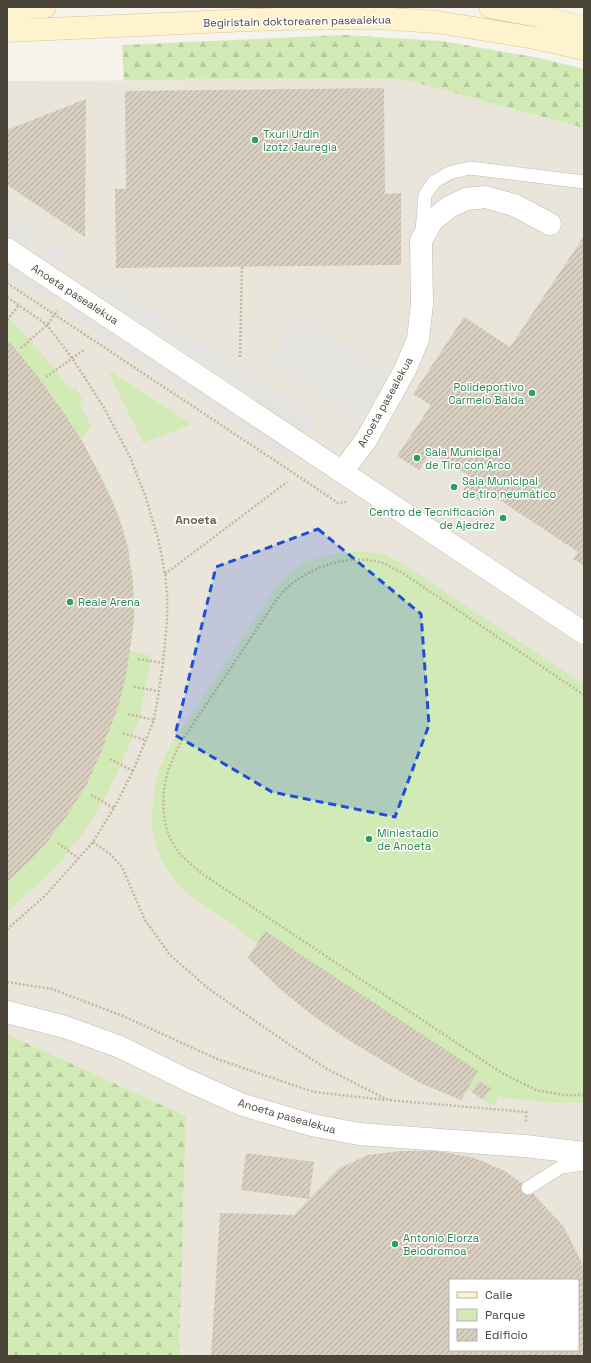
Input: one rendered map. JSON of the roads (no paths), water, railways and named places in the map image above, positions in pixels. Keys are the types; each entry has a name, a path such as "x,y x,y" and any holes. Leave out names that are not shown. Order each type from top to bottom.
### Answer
{"main road":[{"path":"7,9 45,7"},
{"path":"490,7 539,16 584,28"},
{"name":"Begiristain doktorearen pasealekua","path":"7,31 274,19 376,18 437,22 535,38 584,50"}],"street":[{"name":"Anoeta pasealekua","path":"342,472 366,440 406,368 418,339 422,304 421,241 432,221 449,207 466,199 485,197 514,205 550,224"},
{"name":"Anoeta pasealekua","path":"7,249 584,633"},
{"name":"Anoeta pasealekua","path":"7,1012 65,1027 120,1048 189,1081 242,1104 312,1125 359,1134 525,1146 584,1153"}],"lane":[{"path":"421,241 425,196 434,182 449,173 470,168 584,182"},
{"path":"528,1188 561,1168 584,1164"}],"place":[{"name":"Txuri Urdin Izotz Jauregia","path":"255,140"},
{"name":"Polideportivo Carmelo Balda","path":"532,393"},
{"name":"Sala Municipal de Tiro con Arco","path":"417,458"},
{"name":"Sala Municipal de tiro neumático","path":"454,487"},
{"name":"Centro de Tecnificación de Ajedrez","path":"503,518"},
{"name":"Reale Arena","path":"70,602"},
{"name":"Miniestadio de Anoeta","path":"369,839"},
{"name":"Antonio Elorza Belodromoa","path":"395,1244"}],"district":[{"name":"Anoeta","path":"196,520"}]}
